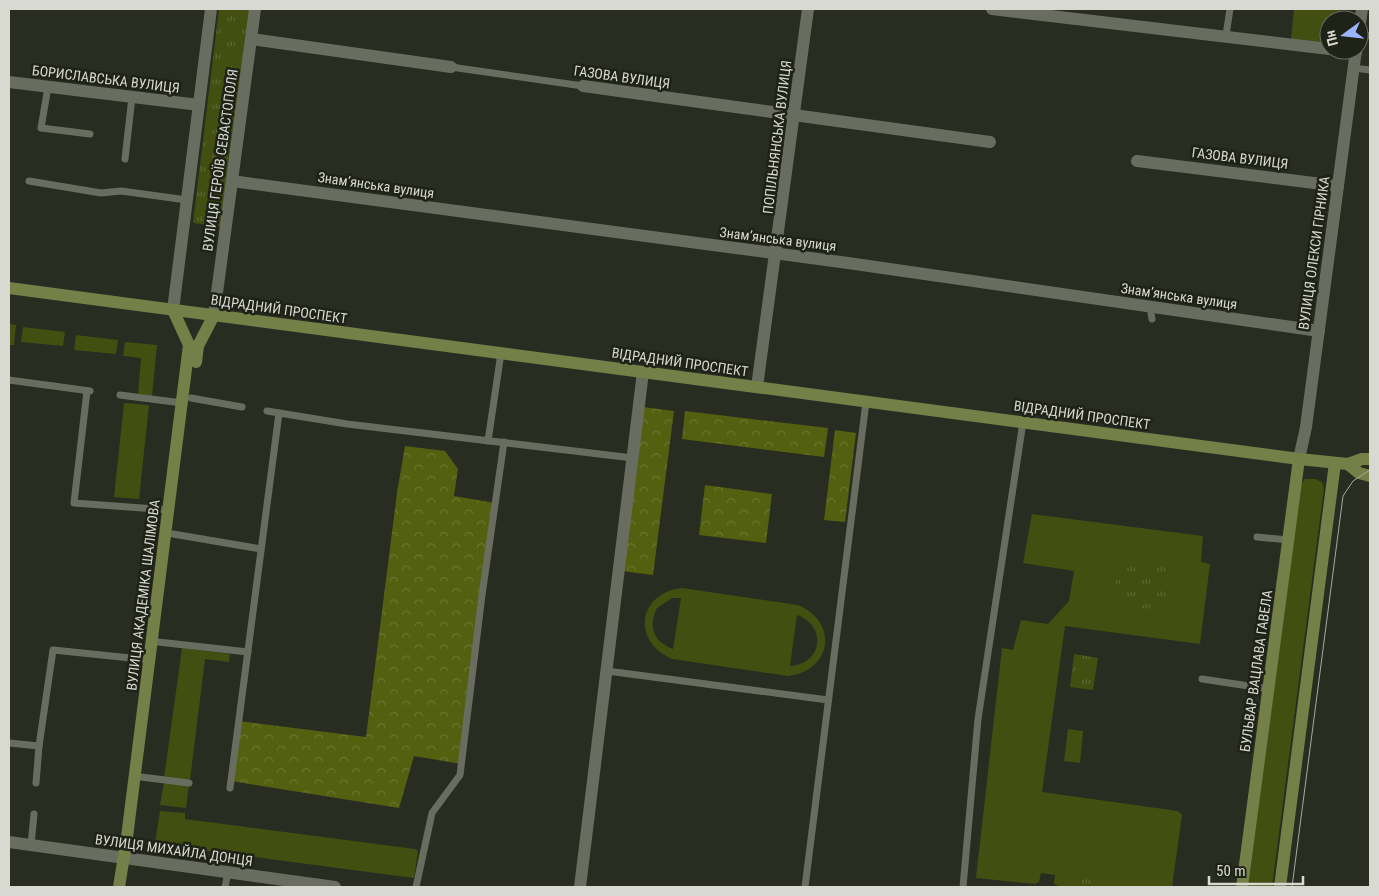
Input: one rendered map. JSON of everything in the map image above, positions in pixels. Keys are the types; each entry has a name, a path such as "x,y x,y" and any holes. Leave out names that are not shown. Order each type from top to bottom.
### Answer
{"main road":[{"name":"ВІДРАДНИЙ ПРОСПЕКТ","path":"9,288 1299,459 1348,464 1362,458 1370,459"},
{"name":"ВУЛИЦЯ АКАДЕМІКА ШАЛІМОВА","path":"118,887 127,858 141,777 173,534 186,401 189,345 173,310"},
{"name":"ВУЛИЦЯ АКАДЕМІКА ШАЛІМОВА","path":"126,887 127,858 150,660 186,401 198,346 214,315"},
{"name":"БУЛЬВАР ВАЦЛАВА ГАВЕЛА","path":"1242,887 1299,459"},
{"path":"1280,887 1335,463"},
{"name":"ВІДРАДНИЙ ПРОСПЕКТ","path":"1348,464 1359,474 1370,476"}],"street":[{"name":"ВУЛИЦЯ ГЕРОЇВ СЕВАСТОПОЛЯ","path":"173,310 211,9"},
{"name":"ВУЛИЦЯ ГЕРОЇВ СЕВАСТОПОЛЯ","path":"214,315 255,9"},
{"name":"ПОПІЛЬНЯНСЬКА ВУЛИЦЯ","path":"758,387 808,9"},
{"path":"992,9 1226,35 1319,48"},
{"name":"ГАЗОВА ВУЛИЦЯ","path":"251,38 451,68"},
{"name":"ВУЛИЦЯ ОЛЕКСИ ГІРНИКА","path":"1299,459 1319,331 1355,60"},
{"name":"БОРИСЛАВСЬКА ВУЛИЦЯ","path":"9,82 199,106"},
{"name":"ГАЗОВА ВУЛИЦЯ","path":"583,86 795,117 990,142"},
{"name":"ГАЗОВА ВУЛИЦЯ","path":"1138,161 1338,186"},
{"name":"Знамʼянська вулиця","path":"232,181 777,254 1151,313 1319,331"},
{"path":"580,887 643,372"},
{"name":"ВУЛИЦЯ МИХАЙЛА ДОНЦЯ","path":"9,842 335,887"}],"lane":[{"path":"1226,35 1230,9"},
{"name":"ГАЗОВА ВУЛИЦЯ","path":"451,68 583,86"},
{"path":"1354,68 1370,70"},
{"path":"48,86 41,128 90,134"},
{"path":"125,158 132,97"},
{"path":"29,181 101,193 121,191 187,200"},
{"path":"488,441 501,354"},
{"path":"9,380 89,391 74,503 170,510"},
{"path":"120,395 242,408"},
{"path":"805,887 866,402"},
{"path":"267,411 488,441 633,458"},
{"path":"230,788 279,413"},
{"path":"963,887 978,719 1023,422"},
{"path":"416,887 432,812 460,775 482,595 504,442"},
{"path":"173,534 261,549"},
{"path":"1257,536 1289,540"},
{"path":"158,642 248,652"},
{"path":"36,782 52,650 150,660"},
{"path":"607,671 828,700"},
{"path":"1202,679 1269,690"},
{"path":"9,744 39,746"},
{"path":"141,777 189,783"},
{"path":"31,845 34,814"},
{"path":"225,887 228,873"}],"green space":[{"path":"219,9 251,9 223,227 193,223"},
{"path":"1294,9 1340,9 1319,10 1319,43 1291,40"},
{"path":"9,324 16,325 14,345 9,345"},
{"path":"23,327 65,332 63,346 21,342"},
{"path":"76,335 118,340 116,354 74,350"},
{"path":"125,342 157,345 152,396 138,394 141,358 123,356"},
{"path":"124,403 149,405 139,499 114,497"},
{"path":"643,407 674,411 653,575 622,571"},
{"path":"685,411 828,428 824,457 682,439"},
{"path":"835,430 856,433 845,522 824,520"},
{"path":"405,446 445,451 458,469 454,496 495,503 461,764 414,756 399,808 231,781 239,721 366,737 397,493"},
{"path":"1305,479 1315,479 1322,482 1324,488 1272,887 1248,887 1301,484"},
{"path":"705,485 772,494 766,543 699,535"},
{"path":"1032,514 1203,536 1201,562 1210,564 1200,644 1065,626 1042,792 1178,811 1182,815 1172,887 1061,887 1054,884 1055,875 1041,873 1039,882 1035,884 976,878 1002,648 1013,650 1021,620 1048,624 1069,601 1074,571 1023,563"},
{"path":"1119,558 1173,565 1166,611 1113,604"},
{"path":"682,588 798,605 811,613 820,623 825,645 821,656 814,665 803,672 788,676 672,659 659,651 650,641 645,619 649,608 656,599 667,592","holes":["672,598 681,598 673,649 657,638 653,627 657,608","797,615 807,620 813,627 817,635 817,644 809,659 801,664 790,666"]},
{"path":"182,648 230,654 229,662 205,659 190,780 164,778"},
{"path":"1074,654 1098,658 1093,690 1070,687"},
{"path":"1068,729 1083,731 1080,763 1064,761"},
{"path":"164,782 189,785 186,808 160,805"},
{"path":"160,811 185,813 185,819 415,849 418,851 414,878 155,844"},
{"path":"1077,869 1111,874 1109,887 1075,887"}],"tram line":[{"path":"1292,887 1343,496 1353,481 1370,470"}]}
